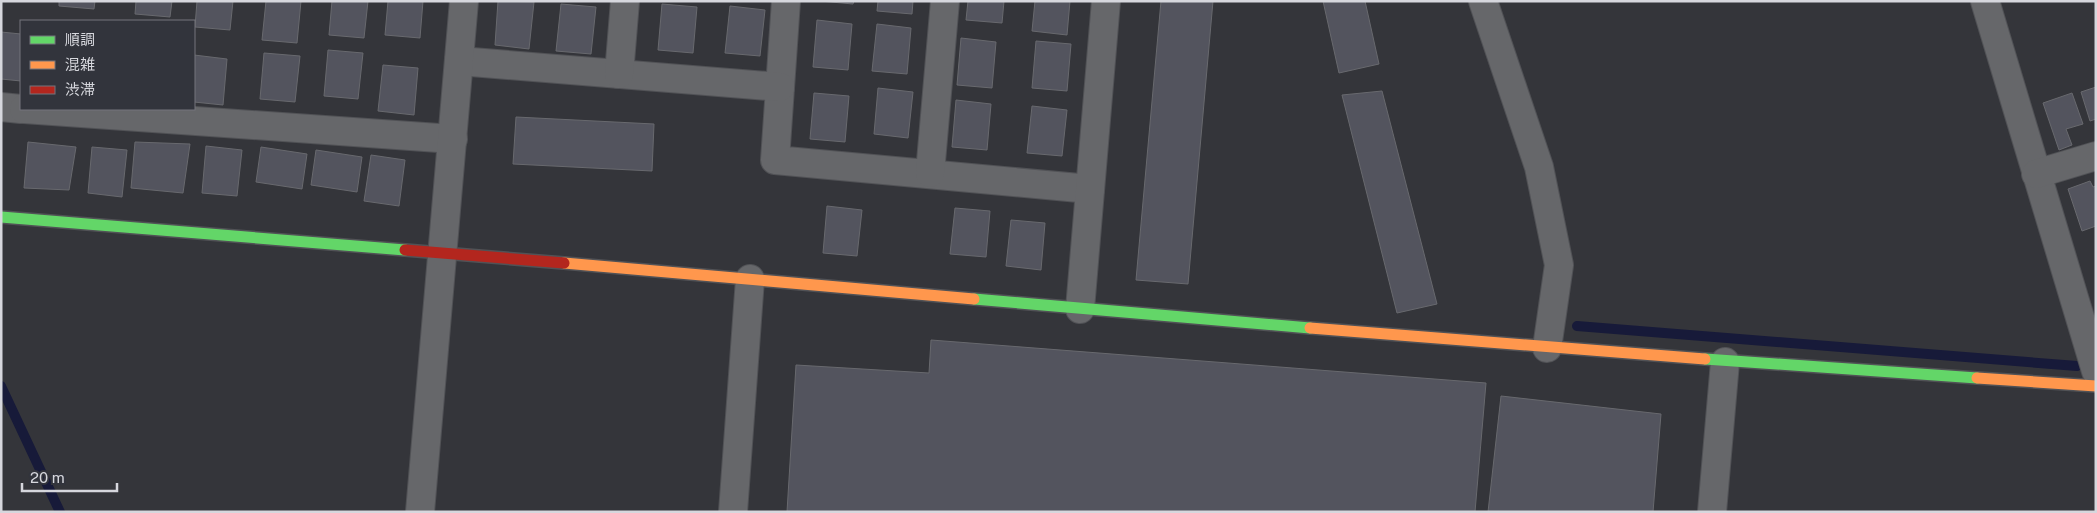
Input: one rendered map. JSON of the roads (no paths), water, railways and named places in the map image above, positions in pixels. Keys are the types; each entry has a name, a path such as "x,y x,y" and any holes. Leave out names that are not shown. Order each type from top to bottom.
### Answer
{"street":[{"path":"420,512 464,1"},
{"path":"619,74 625,1"},
{"path":"786,1 775,160 1090,189"},
{"path":"930,173 944,1"},
{"path":"1080,308 1106,1"},
{"path":"1483,1 1539,167 1558,265 1547,348"},
{"path":"1984,1 2096,371"},
{"path":"459,60 780,87"},
{"path":"1,107 20,109"},
{"path":"37,110 453,139"},
{"path":"2036,174 2096,156"},
{"path":"1,217 443,252 1547,348 1725,362 2096,386"},
{"path":"733,512 750,279"},
{"path":"1712,512 1725,362"}],"waterway":[{"path":"1577,326 2077,366"},
{"path":"1,386 60,512"}]}
